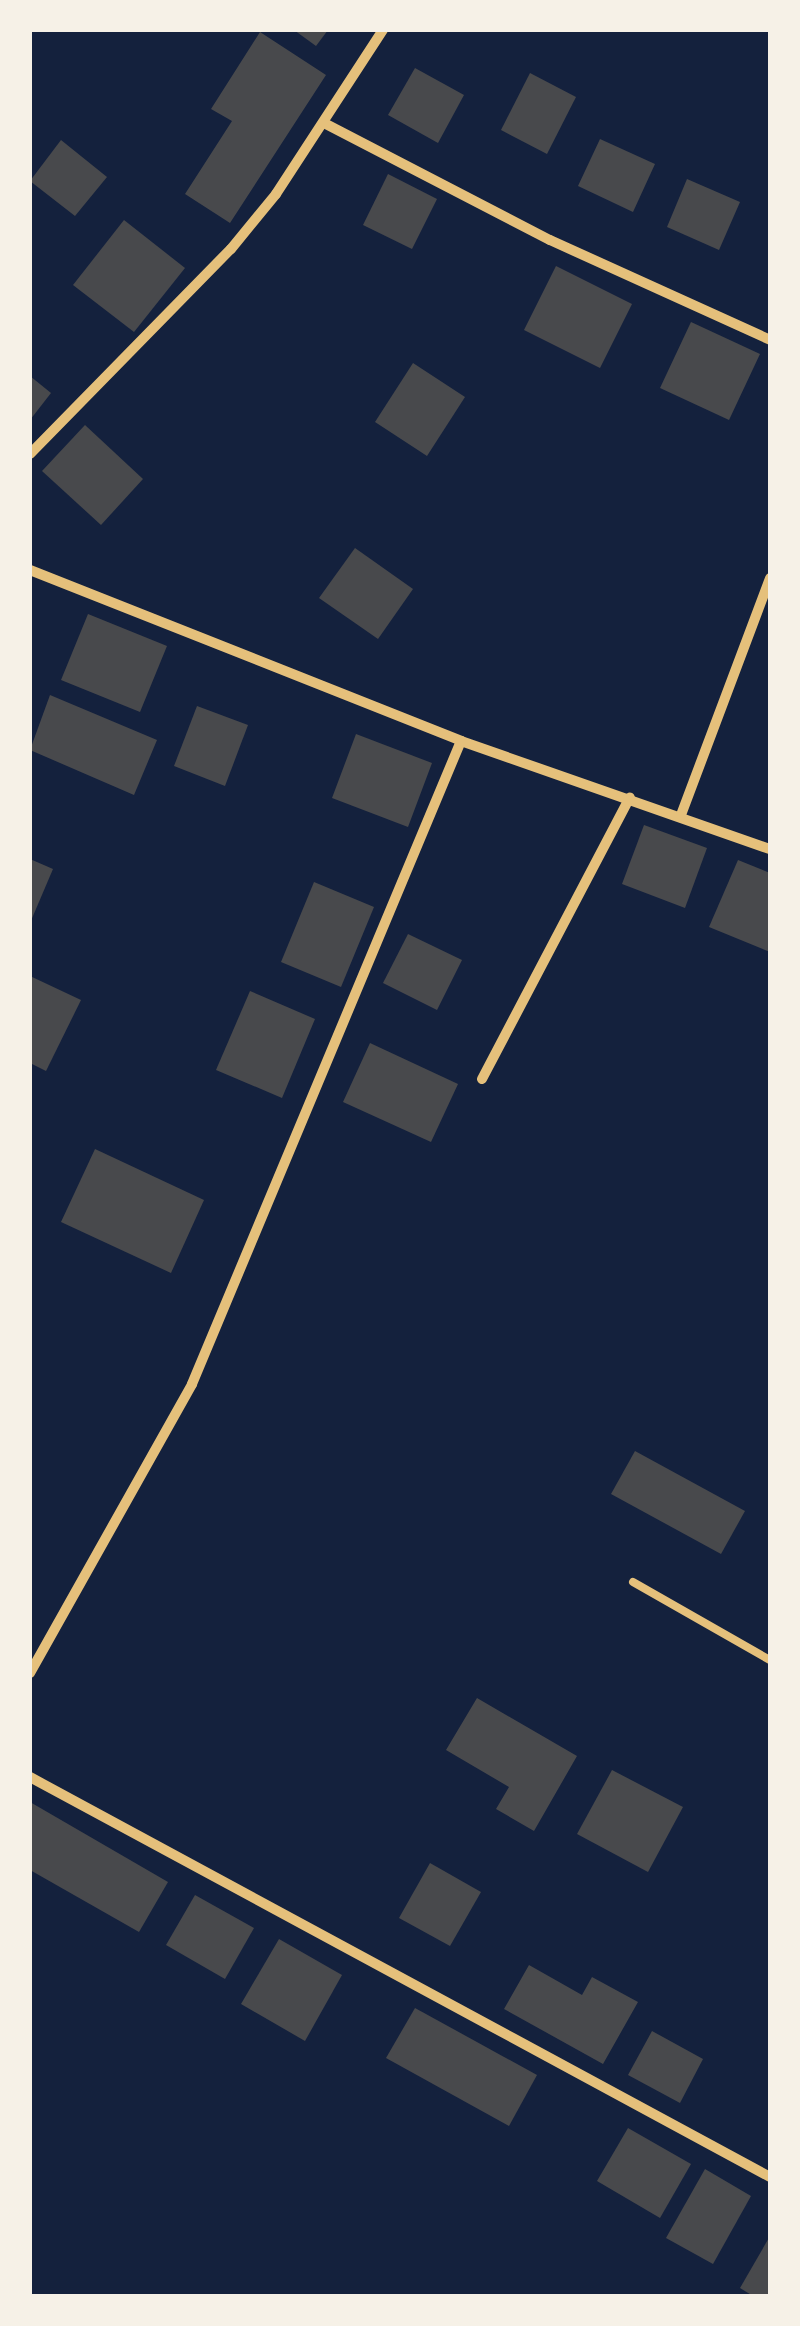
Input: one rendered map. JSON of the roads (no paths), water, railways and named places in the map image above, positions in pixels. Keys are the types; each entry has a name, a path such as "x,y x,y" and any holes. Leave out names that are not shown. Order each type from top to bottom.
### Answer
{"street":[{"path":"30,454 232,248 324,122 383,30"},
{"path":"324,122 550,240 770,340"},
{"path":"30,570 461,741 770,849"},
{"path":"681,815 770,578"},
{"path":"30,1673 192,1384 461,741"},
{"path":"482,1079 630,797"},
{"path":"30,1776 770,2176"}],"lane":[{"path":"633,1582 770,1660"}]}
